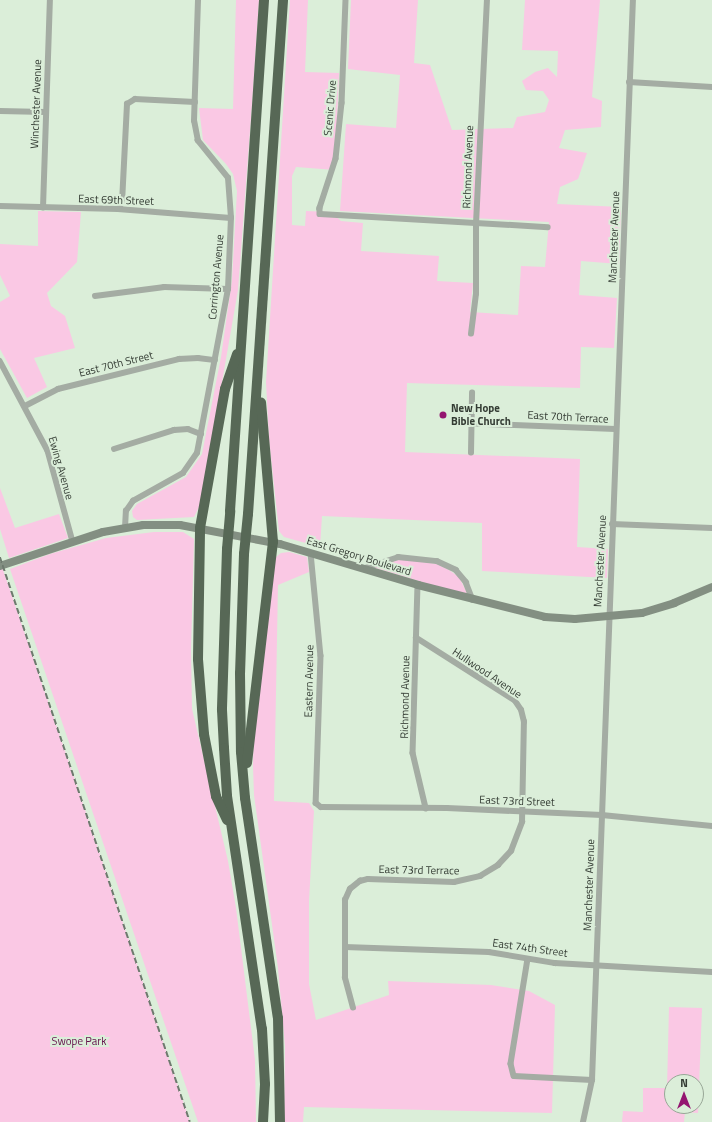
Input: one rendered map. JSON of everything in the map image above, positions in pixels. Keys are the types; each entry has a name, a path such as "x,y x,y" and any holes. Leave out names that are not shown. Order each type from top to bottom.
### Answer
{"highway":[{"path":"264,0 227,549 222,710 227,796 262,1029 265,1084 264,1122"},
{"path":"280,1122 278,1018 245,798 240,709 244,554 258,377 283,0"},
{"path":"232,830 216,796 204,734 198,660 200,528 226,389 242,339"},
{"path":"245,798 250,728 273,542 258,377"}],"main road":[{"name":"East Gregory Boulevard","path":"0,566 73,542 125,528 160,525 200,528 273,542 473,600 545,616 575,619 608,618 642,613 674,603 712,587"}],"street":[{"name":"Winchester Avenue","path":"43,208 50,0"},
{"name":"Corrington Avenue","path":"125,528 126,511 133,501 176,478 189,467 197,453 228,289 231,218 228,178 198,141 195,102 198,0"},
{"name":"Scenic Drive","path":"346,0 342,103 336,159 320,208 320,214 476,224"},
{"name":"Richmond Avenue","path":"471,334 476,294 476,224 487,0"},
{"name":"Manchester Avenue","path":"583,1122 592,1080 615,429 633,0"},
{"path":"629,82 712,87"},
{"path":"118,209 122,203 124,111 129,102 136,99 195,102"},
{"path":"0,111 46,112"},
{"name":"East 69th Street","path":"0,206 118,209 231,218"},
{"path":"476,224 548,227"},
{"path":"95,296 164,287 228,289"},
{"name":"East 70th Street","path":"25,406 58,389 179,359 198,358 215,360"},
{"name":"Ewing Avenue","path":"0,362 48,451 73,542"},
{"path":"471,453 472,393"},
{"name":"East 70th Terrace","path":"463,423 615,429"},
{"path":"114,449 174,430 188,430 201,434"},
{"path":"612,524 712,528"},
{"name":"Eastern Avenue","path":"310,553 321,656 316,803 321,807"},
{"path":"364,568 398,557 437,561 456,570 466,582 473,600"},
{"name":"Richmond Avenue","path":"418,585 414,752 426,808"},
{"name":"Hullwood Avenue","path":"416,638 515,701 522,710 524,722 522,812 516,843 502,860 490,871"},
{"name":"East 73rd Street","path":"321,807 426,808 602,815 712,826"},
{"name":"East 73rd Terrace","path":"345,947 345,900 350,889 360,881 368,879 454,882 480,876 490,871"},
{"path":"345,947 345,978 353,1008"},
{"name":"East 74th Street","path":"345,947 489,952 528,959 712,972"},
{"path":"528,959 511,1064 514,1076 592,1080"}],"green space":[{"path":"236,0 259,0 252,104 238,290 201,503 194,517 137,520 133,517 132,511 137,504 186,477 202,454 221,357 232,280 237,191 233,174 226,164 203,140 199,108 233,109"},
{"path":"290,0 308,0 305,72 339,73 335,170 296,167 292,176 292,225 305,226 306,211 331,212 341,221 363,223 361,251 439,256 437,281 473,283 470,312 518,315 521,266 545,267 549,222 340,211 346,124 396,128 400,75 348,69 351,0 418,0 414,63 430,65 452,130 513,128 517,117 545,112 549,100 543,91 526,90 522,81 535,72 548,68 557,77 558,51 522,50 525,0 600,0 592,97 602,101 601,127 565,130 559,148 587,153 578,179 560,187 557,204 621,207 619,264 581,261 579,295 617,298 614,348 581,347 580,388 407,383 405,452 580,459 577,547 608,549 607,578 482,571 482,523 322,516 320,547 284,537 279,531 269,439 266,382"},
{"path":"38,211 81,212 77,262 47,293 51,306 65,316 75,348 34,358 47,387 27,398 0,349 0,302 10,296 0,275 0,244 38,246"},
{"path":"0,488 15,528 59,514 68,538 9,558 0,529"},
{"path":"154,532 183,532 194,539 191,650 192,709 228,861 236,908 255,1060 256,1122 198,1122 10,569 50,554 106,538"},
{"path":"289,552 307,557 309,572 278,585 274,801 309,803 314,811 309,901 309,984 316,1020 389,995 388,981 491,985 529,991 555,1005 552,1113 304,1107 303,1122 284,1122 285,1046 278,968 254,795 253,766 254,718 275,558 281,553"},
{"path":"402,559 437,564 449,570 459,577 467,593 465,595 373,567"},
{"name":"Swope Park","path":"0,561 76,783 190,1122 0,1122"},
{"path":"669,1007 702,1008 699,1074 667,1074"},
{"path":"643,1088 664,1088 664,1114 685,1114 684,1122 622,1122 623,1111 643,1112"}],"railway":[{"path":"0,557 190,1122"}],"place":[{"name":"New Hope Bible Church","path":"443,415"}]}
